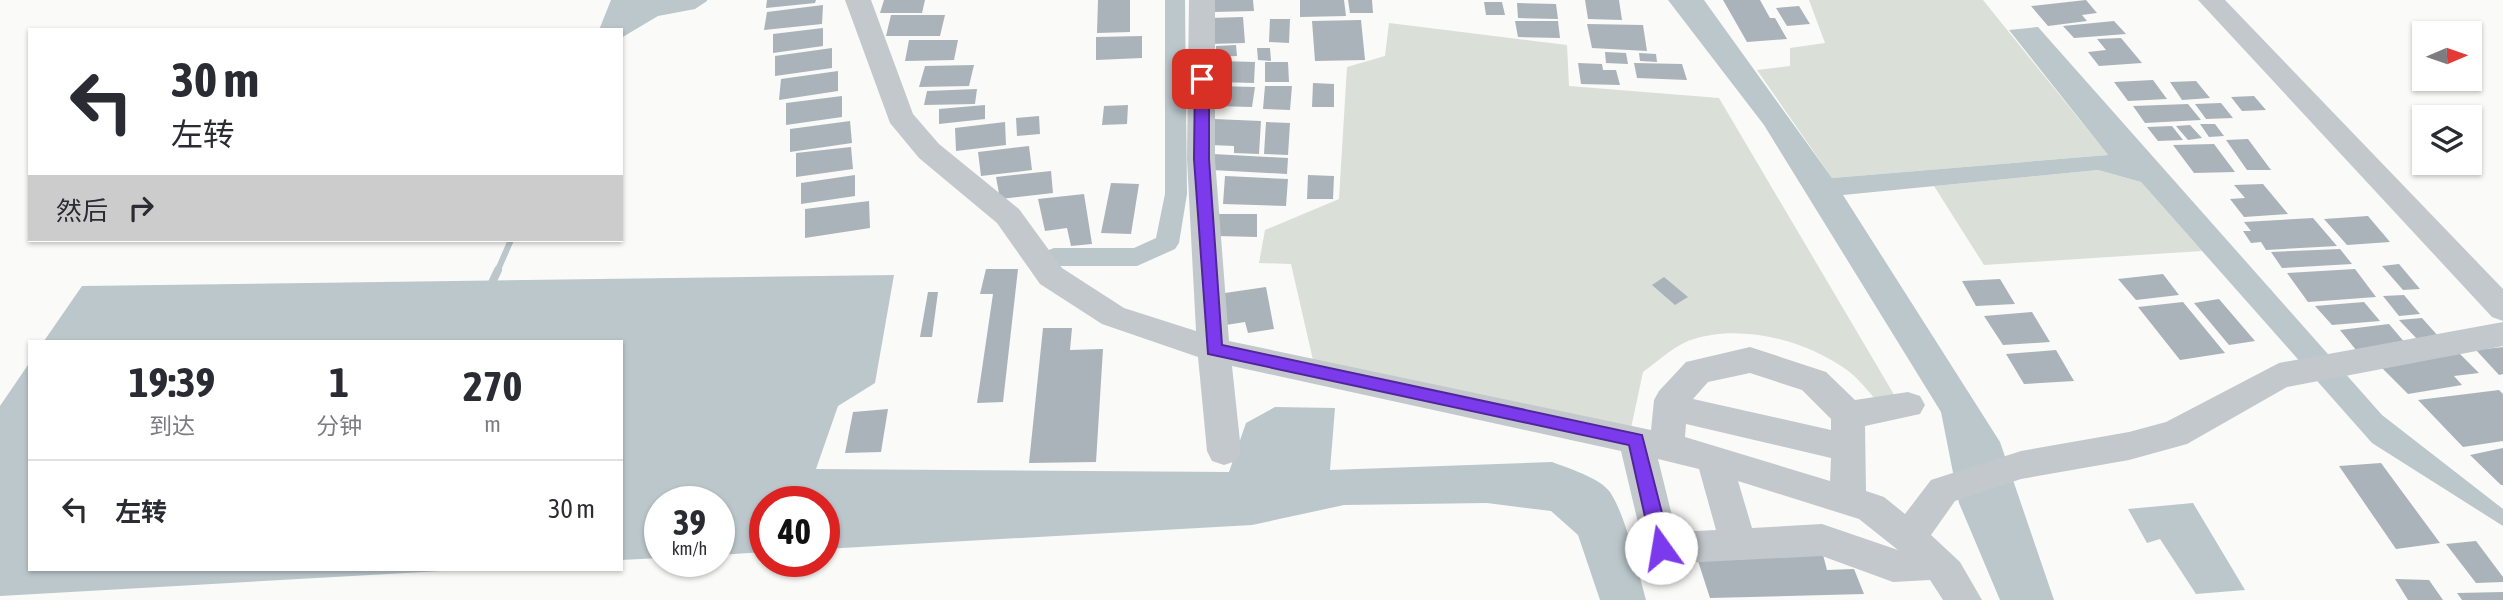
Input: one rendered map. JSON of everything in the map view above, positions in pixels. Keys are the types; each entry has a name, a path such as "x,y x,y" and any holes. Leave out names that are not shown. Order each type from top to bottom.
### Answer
{"street":[{"path":"858,0 900,117 929,151 1009,216 1051,276 1113,316 1214,350 1652,443 1714,459 1871,508 1909,537 1947,573 1963,600"},
{"path":"1202,0 1201,159 1224,450"},
{"path":"2211,0 2503,309"},
{"path":"1909,537 1943,490 1957,485 2021,465 2129,446 2175,434 2279,376 2503,334"},
{"path":"1848,501 1849,432 1814,381 1750,360 1698,371 1671,401 1671,407 1652,443 1661,548 1822,540 1892,566 1937,565"},
{"path":"1671,407 1849,432 1908,405"},
{"path":"1714,459 1738,544"}],"shaded area":[{"path":"611,0 707,0 695,9 658,16 623,37 623,28 600,28"},
{"path":"1668,0 1704,0 1832,178 2108,155 2009,30 2038,27 2382,415 2503,509 2503,526 2372,443 2141,182 2098,170 1843,195 2000,442 2054,600 2000,600 1959,503 1941,412 1764,125"},
{"path":"1809,0 1983,0 2108,155 1832,178 1757,70 1790,66 1790,48 1825,43"},
{"path":"1389,23 1567,45 1569,86 1719,98 1896,398 1877,401 1851,373 1830,359 1791,343 1749,334 1728,333 1688,341 1643,372 1631,428 1313,360 1291,264 1259,263 1265,230 1339,199 1347,67 1385,56"},
{"path":"2098,170 2141,182 2202,251 1984,265 1934,186"},
{"path":"894,275 875,383 838,406 816,469 1229,472 1246,423 1275,407 1335,408 1330,470 1552,462 1599,482 1616,502 1646,600 1600,600 1578,535 1551,511 1487,503 1344,505 1252,525 840,548 840,486 749,486 749,553 735,554 735,486 644,486 644,559 623,560 623,340 45,340 82,286"},
{"path":"28,365 28,571 442,571 0,596 0,406"},
{"path":"2193,503 2245,590 2196,594 2160,539 2147,543 2128,509"}],"building":[{"path":"767,0 816,0 815,3 766,8"},
{"path":"884,0 925,0 922,13 880,13"},
{"path":"1098,0 1130,0 1130,32 1097,33"},
{"path":"1212,0 1253,0 1254,11 1213,12"},
{"path":"1300,0 1344,0 1346,16 1300,17"},
{"path":"1348,0 1372,0 1373,13 1350,13"},
{"path":"1585,0 1619,0 1622,20 1588,19"},
{"path":"1723,0 1760,0 1787,39 1747,42"},
{"path":"2086,0 2097,13 2082,15 2087,21 2048,26 2031,6"},
{"path":"1484,2 1502,2 1505,15 1486,15"},
{"path":"1517,3 1556,4 1558,19 1518,18"},
{"path":"823,5 822,24 764,30 767,12"},
{"path":"1799,6 1810,24 1787,26 1776,8"},
{"path":"891,15 945,15 940,36 886,36"},
{"path":"1243,17 1245,43 1209,44 1209,18"},
{"path":"1270,19 1290,19 1289,43 1269,42"},
{"path":"1361,20 1365,60 1315,61 1312,21"},
{"path":"1515,21 1558,21 1560,38 1518,37"},
{"path":"2114,21 2126,34 2074,38 2063,26"},
{"path":"1587,24 1643,25 1647,51 1592,48"},
{"path":"823,28 823,46 773,53 773,34"},
{"path":"1142,36 1142,58 1096,60 1096,37"},
{"path":"2121,38 2142,63 2099,66 2088,52 2106,50 2097,39"},
{"path":"909,40 958,40 954,60 905,61"},
{"path":"1236,45 1237,56 1216,57 1216,46"},
{"path":"832,48 832,68 775,76 775,56"},
{"path":"1257,48 1270,48 1271,61 1258,60"},
{"path":"1605,52 1626,53 1628,64 1606,63"},
{"path":"1639,53 1656,54 1657,62 1640,61"},
{"path":"1220,61 1255,62 1254,83 1218,82"},
{"path":"1265,62 1288,62 1289,82 1265,82"},
{"path":"1578,63 1602,64 1603,70 1616,70 1620,85 1581,84"},
{"path":"1634,63 1682,64 1687,80 1637,78"},
{"path":"974,65 969,86 919,87 925,66"},
{"path":"838,71 838,91 779,100 781,79"},
{"path":"2153,80 2167,99 2128,101 2114,82"},
{"path":"2196,81 2210,98 2182,100 2170,82"},
{"path":"1313,83 1334,84 1334,107 1312,107"},
{"path":"1217,86 1255,87 1252,107 1215,106"},
{"path":"1265,86 1292,86 1290,110 1263,109"},
{"path":"977,89 975,104 924,105 927,91"},
{"path":"842,96 842,117 786,125 786,103"},
{"path":"2254,96 2266,110 2242,111 2231,97"},
{"path":"2221,103 2233,118 2206,119 2195,104"},
{"path":"2188,104 2201,120 2145,123 2133,106"},
{"path":"985,105 985,119 939,124 939,109"},
{"path":"1128,105 1127,124 1102,125 1104,106"},
{"path":"1039,116 1040,134 1017,136 1016,118"},
{"path":"1214,119 1261,121 1259,154 1234,153 1234,146 1211,145"},
{"path":"850,121 852,143 790,152 790,129"},
{"path":"1005,122 1006,145 956,151 955,128"},
{"path":"1266,122 1290,123 1288,155 1264,154"},
{"path":"2200,124 2215,124 2224,136 2209,137"},
{"path":"2190,125 2202,138 2188,140 2176,126"},
{"path":"2172,126 2183,140 2158,141 2147,127"},
{"path":"2248,139 2271,170 2247,170 2226,140"},
{"path":"2214,144 2235,172 2194,173 2173,145"},
{"path":"1029,146 1032,170 981,176 978,152"},
{"path":"851,147 853,169 796,177 796,153"},
{"path":"1213,154 1288,158 1287,174 1212,170"},
{"path":"1051,171 1053,193 1000,199 996,177"},
{"path":"855,175 855,196 801,204 801,183"},
{"path":"1308,175 1334,176 1333,199 1307,199"},
{"path":"1225,176 1288,179 1286,206 1223,204"},
{"path":"1111,183 1139,184 1131,234 1101,233"},
{"path":"2263,184 2288,214 2244,217 2230,199 2245,198 2234,185"},
{"path":"1084,194 1092,244 1071,246 1067,228 1045,231 1038,199"},
{"path":"869,201 870,228 805,238 805,209"},
{"path":"1217,214 1257,214 1257,237 1217,236"},
{"path":"2368,216 2390,242 2347,245 2324,219"},
{"path":"2313,218 2337,246 2266,250 2261,242 2251,243 2243,231 2251,231 2244,222"},
{"path":"2340,249 2352,264 2282,268 2271,252"},
{"path":"2399,264 2420,289 2403,290 2382,266"},
{"path":"986,269 1018,269 1003,402 977,403 993,294 980,294"},
{"path":"2355,269 2376,297 2308,302 2287,273"},
{"path":"2163,274 2179,295 2136,300 2118,279"},
{"path":"1664,277 1688,297 1675,305 1652,285"},
{"path":"2000,279 2015,304 1976,306 1962,281"},
{"path":"1266,287 1274,329 1248,333 1245,322 1226,325 1218,294"},
{"path":"928,292 938,292 932,337 920,337"},
{"path":"2404,295 2420,314 2399,316 2383,296"},
{"path":"2219,299 2255,341 2229,345 2194,303"},
{"path":"2183,302 2225,353 2180,360 2138,307"},
{"path":"2364,302 2380,321 2332,325 2315,306"},
{"path":"2032,312 2050,342 2003,345 1984,316"},
{"path":"2422,318 2439,337 2417,339 2399,320"},
{"path":"2389,324 2406,344 2356,350 2340,330"},
{"path":"1043,328 1072,328 1070,350 1103,349 1096,462 1029,463"},
{"path":"2503,347 2503,374 2499,375 2476,350"},
{"path":"2056,350 2074,381 2024,384 2006,354"},
{"path":"2457,351 2479,373 2454,376 2462,385 2408,394 2378,364"},
{"path":"2499,390 2503,394 2503,441 2463,447 2418,400"},
{"path":"888,409 881,452 845,453 853,412"},
{"path":"2503,448 2503,485 2501,485 2470,455"},
{"path":"2381,463 2440,543 2396,549 2339,466"},
{"path":"2476,541 2503,577 2503,582 2476,583 2446,544"},
{"path":"1822,551 1827,570 1854,569 1864,594 1710,598 1696,555"},
{"path":"2395,579 2429,580 2443,600 2408,600"},
{"path":"2503,592 2503,600 2462,600 2457,593"}],"waterway":[{"path":"1054,257 1137,257 1167,243 1176,194 1175,0"},
{"path":"497,272 510,242"},
{"path":"490,287 498,270"}],"route":[{"path":"1202,79 1201,159 1214,350 1636,440 1661,548"}]}
